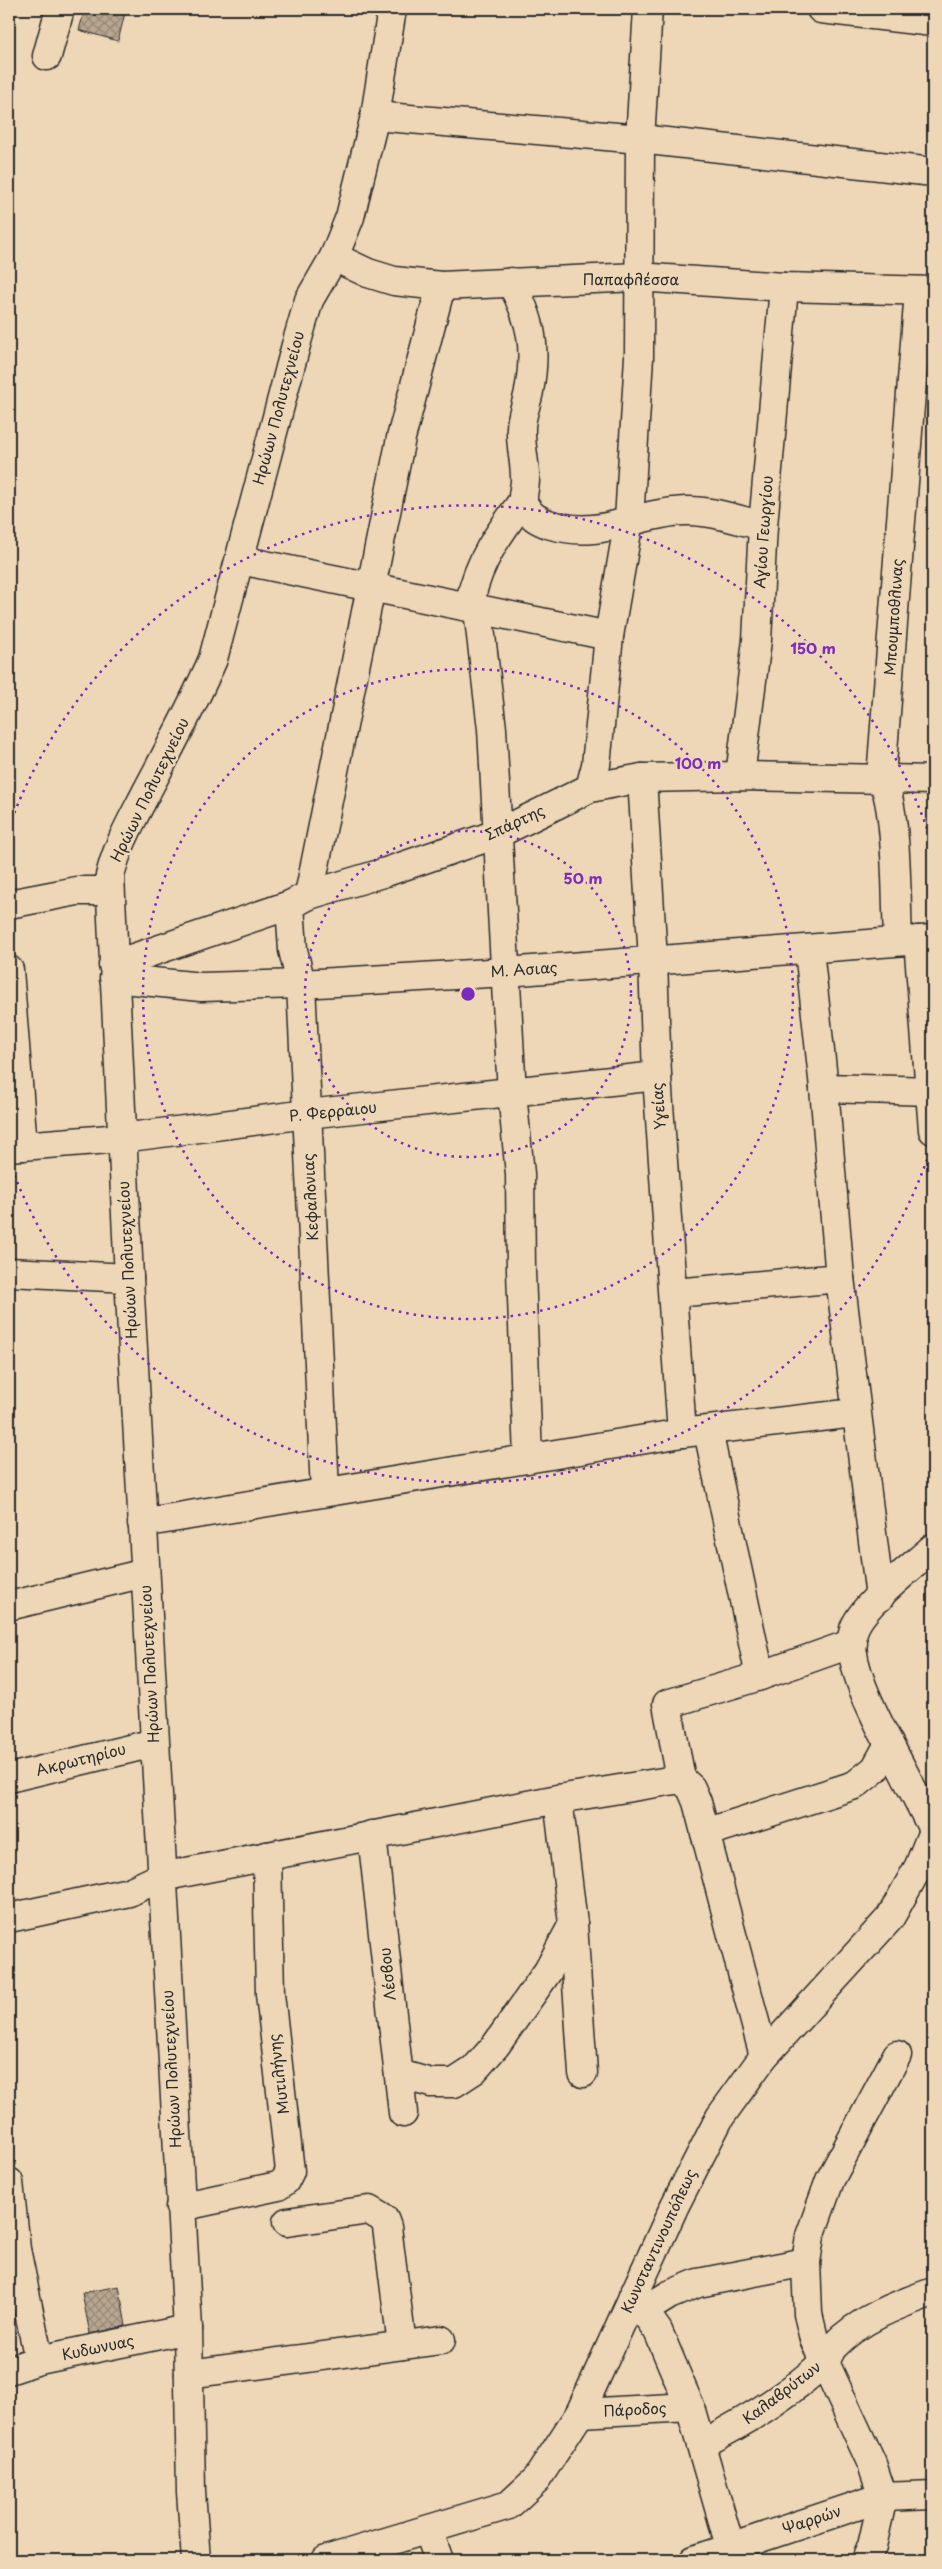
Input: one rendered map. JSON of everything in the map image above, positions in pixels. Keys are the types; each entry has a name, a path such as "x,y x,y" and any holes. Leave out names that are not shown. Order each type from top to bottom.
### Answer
{"street":[{"path":"47,56 60,9"},
{"name":"Ηρώων Πολυτεχνείου","path":"196,2560 191,2492 188,2329 161,1877 113,971 110,876 117,852 213,659 274,423 304,318 317,283 334,257 350,217 375,116 392,9"},
{"path":"590,788 596,765 609,636 629,520 639,357 640,139 648,9"},
{"path":"822,9 889,12 933,22"},
{"path":"375,116 640,139 830,162 933,172"},
{"name":"Παπαφλέσσα","path":"334,257 368,273 394,281 441,286 638,277 784,287 926,291"},
{"path":"511,282 523,305 531,328 533,355 529,390 521,428 526,480 522,502 485,555 475,579 470,598 478,610 492,729 512,1092 520,1174 521,1271 528,1459"},
{"name":"Κεφαλονιας","path":"325,1491 301,984 293,950 300,900 372,586 401,438 441,286"},
{"name":"Αγίου Γεωργίου","path":"740,776 757,640 763,526 784,287"},
{"name":"Μπουμποθλινας","path":"926,291 881,777 888,789 916,940 932,1091 933,1130"},
{"path":"522,502 528,512 539,521 578,530 607,529 629,520 684,511 698,512 763,526"},
{"path":"240,560 609,636"},
{"name":"Σπάρτης","path":"113,971 300,900 497,834 590,788 642,778 740,776 881,777 933,780"},
{"name":"Υγείας","path":"642,778 654,960 657,1076 674,1293 695,1432 760,1676"},
{"path":"9,904 77,891 109,891"},
{"name":"Μ. Ασιας","path":"113,971 200,987 301,984 506,972 809,950 916,940"},
{"path":"809,950 824,1088 840,1278 855,1413 880,1597"},
{"path":"9,970 16,1147"},
{"name":"Ρ. Φερραιου","path":"16,1147 122,1138 307,1114 657,1076"},
{"path":"824,1088 932,1091"},
{"path":"9,1272 129,1278"},
{"path":"674,1293 840,1278"},
{"path":"142,1523 325,1491 695,1432 855,1413"},
{"path":"933,1548 880,1597 854,1629 852,1643 860,1678 889,1744 933,1830"},
{"path":"9,1606 145,1573"},
{"path":"764,2056 697,1802 690,1788 681,1779 667,1704 760,1676 852,1643"},
{"name":"Ακρωτηρίου","path":"9,1778 154,1743"},
{"path":"705,1833 855,1785 875,1768 889,1744"},
{"path":"9,1918 129,1892 161,1877 558,1798 660,1780 681,1779"},
{"path":"558,1798 574,1924 583,2074"},
{"name":"Κωνσταντινουπόλεως","path":"326,2560 509,2505 537,2479 580,2413 639,2303 675,2205 716,2125 764,2056 890,1918 919,1866 933,1830"},
{"name":"Λέσβου","path":"372,1835 404,2113"},
{"name":"Μυτιλήνης","path":"180,2207 278,2186 285,2182 290,2171 270,1994 267,1856"},
{"path":"399,2074 431,2083 454,2083 474,2070 496,2045 548,1970 574,1924"},
{"path":"866,2560 872,2546 883,2497 872,2464 814,2339 808,2314 806,2262 810,2236 830,2180 897,2055"},
{"path":"9,2182 16,2249 39,2360"},
{"path":"287,2222 369,2210 384,2219 387,2227 402,2345"},
{"path":"733,2554 690,2408 658,2331 639,2303 669,2295 698,2283 806,2262"},
{"name":"Καλαβρύτων","path":"702,2444 748,2420 824,2362 832,2348 846,2335 890,2308 933,2292"},
{"name":"Κυδωνυας","path":"9,2370 39,2360 188,2329"},
{"path":"189,2374 441,2340"},
{"name":"Πάροδος","path":"580,2413 690,2408"},
{"name":"Ψαρρών","path":"694,2560 733,2554 883,2497 933,2495"},
{"path":"428,2530 440,2560"}],"building":[{"path":"85,9 126,9 118,41 79,30"},
{"path":"119,2286 126,2326 90,2334 82,2293"}]}
